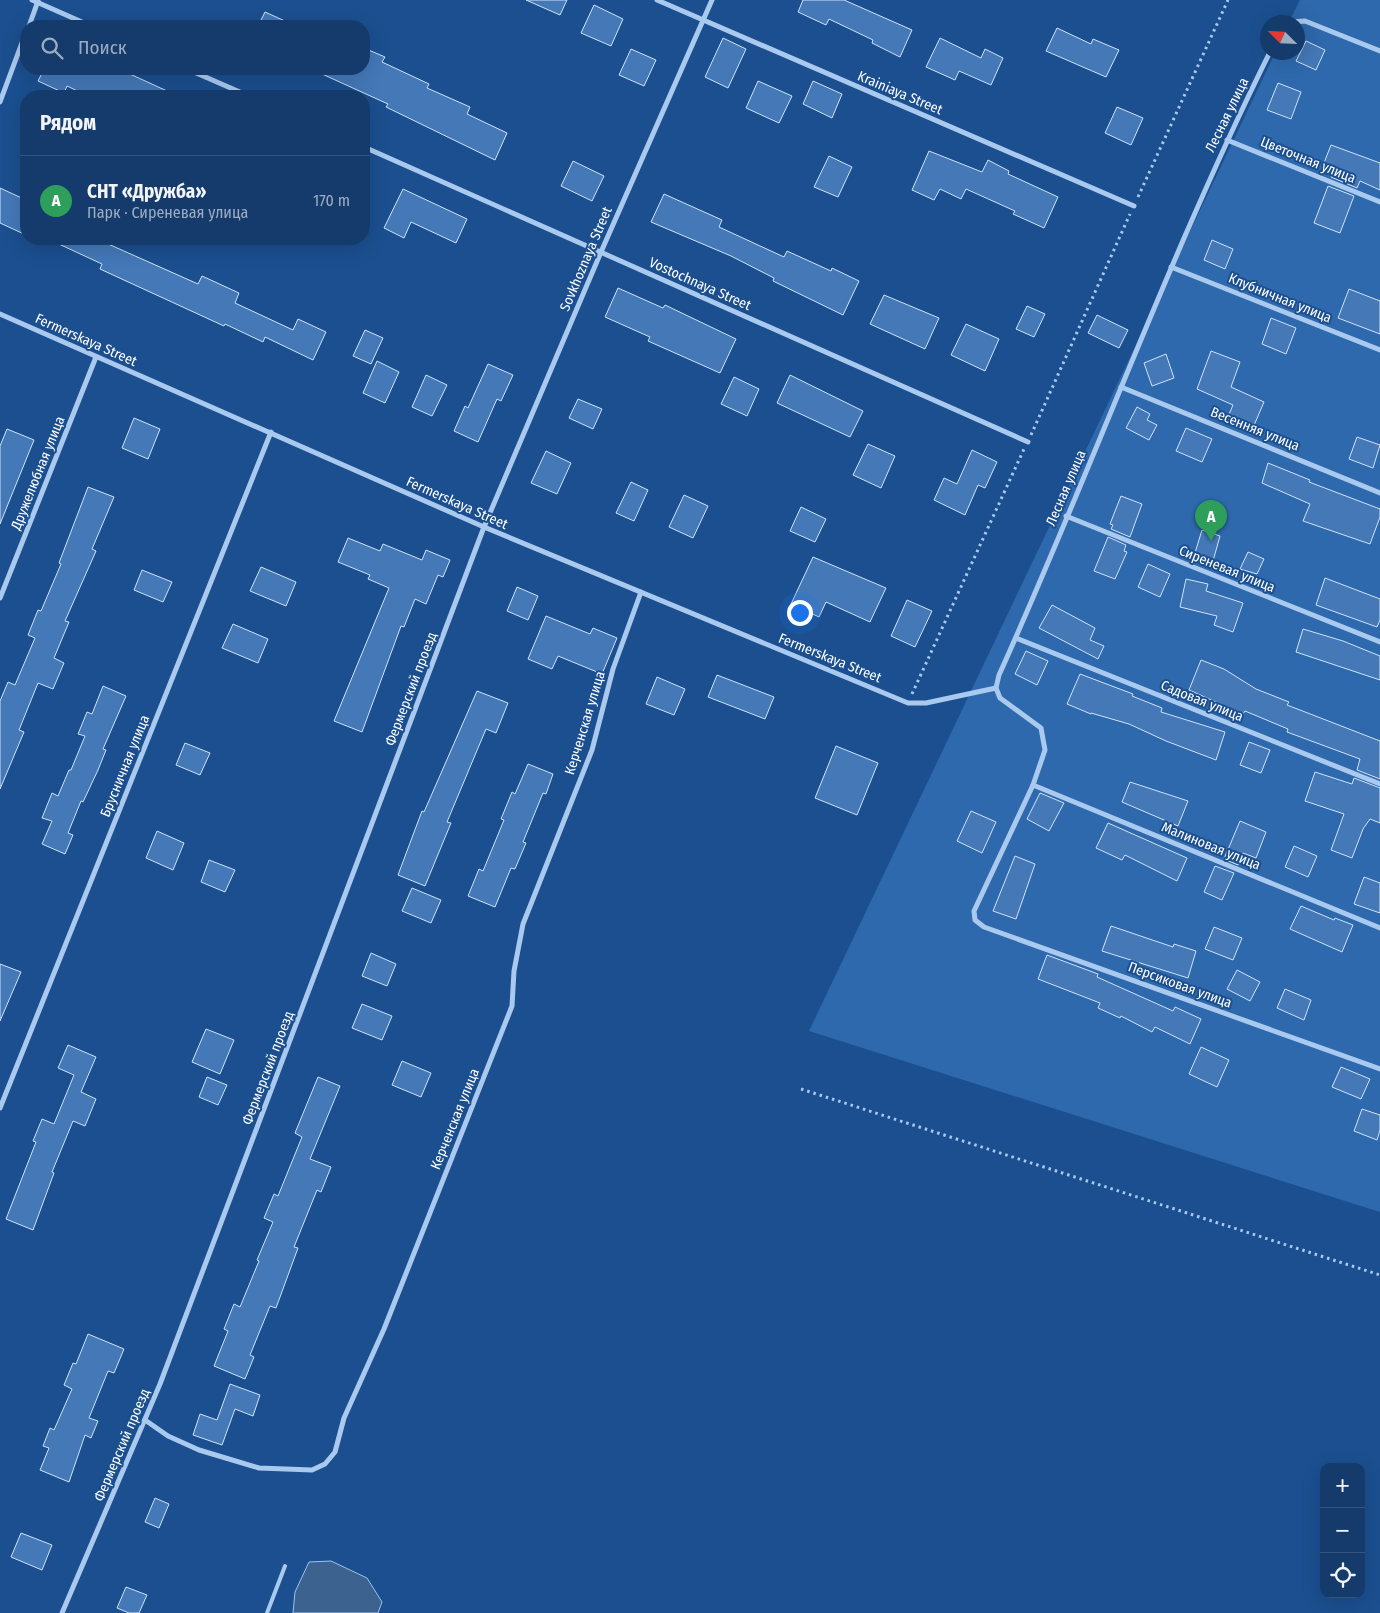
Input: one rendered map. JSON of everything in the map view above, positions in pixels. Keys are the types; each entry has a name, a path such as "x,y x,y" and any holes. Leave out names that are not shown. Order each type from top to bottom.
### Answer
{"street":[{"name":"Krainiaya Street","path":"657,0 1134,206"},
{"name":"Sovkhoznaya Street","path":"484,527 601,252 712,0"},
{"path":"31,20 36,1 78,20"},
{"path":"1305,20 1380,51"},
{"path":"0,102 20,48"},
{"name":"Лесная улица","path":"996,688 1171,267 1227,140 1266,60"},
{"path":"201,75 236,90"},
{"name":"Цветочная улица","path":"1227,140 1380,202"},
{"name":"Vostochnaya Street","path":"370,150 1028,442"},
{"name":"Клубничная улица","path":"1171,267 1380,350"},
{"name":"Fermerskaya Street","path":"0,314 484,527 908,703"},
{"name":"Дружелюбная улица","path":"0,598 96,357"},
{"name":"Весенняя улица","path":"1121,387 1380,493"},
{"name":"Брусничная улица","path":"0,1108 271,432"},
{"name":"Сиреневая улица","path":"1066,516 1380,642"},
{"name":"Фермерский проезд","path":"62,1613 145,1420 484,527"},
{"name":"Керченская улица","path":"145,1420 168,1436 199,1450 259,1468 312,1470 326,1464 335,1452 344,1418 384,1329 512,1006 514,971 523,924 592,750 613,669 641,592"},
{"name":"Садовая улица","path":"1016,638 1380,784"},
{"path":"908,703 926,703 996,688 1000,698 1042,728 1044,750 1033,785"},
{"name":"Персиковая улица","path":"1033,785 974,911 975,920 984,927 1380,1069"},
{"name":"Малиновая улица","path":"1033,785 1380,928"}],"lane":[{"path":"267,1613 285,1566"}],"path":[{"path":"908,703 1228,0"},
{"path":"801,1090 1380,1275"}],"shaded area":[{"path":"1300,0 1380,0 1380,1212 809,1031 1272,60 1305,60 1305,15 1292,15"},
{"path":"331,1561 367,1578 382,1602 378,1613 293,1613 295,1592 309,1562"}],"building":[{"path":"526,0 567,0 560,15"},
{"path":"803,0 844,0 912,30 900,57 872,43 873,40 829,19 826,25 798,12"},
{"path":"594,5 623,19 611,46 581,33"},
{"path":"265,12 283,20 261,20"},
{"path":"1057,28 1091,44 1093,39 1119,50 1106,77 1046,51"},
{"path":"723,38 746,49 728,88 705,77"},
{"path":"940,38 981,58 985,49 1003,58 991,85 959,71 955,80 926,67"},
{"path":"1306,41 1325,50 1316,70 1296,61 1305,60"},
{"path":"631,49 656,60 644,86 619,75"},
{"path":"370,51 385,57 382,62 429,84 427,88 470,107 467,114 507,133 495,160 386,107 388,104 370,96 370,90 357,90 324,75 370,75"},
{"path":"41,75 132,75 165,90 75,90 67,86 65,90 58,90 38,81"},
{"path":"758,81 792,96 779,123 746,108"},
{"path":"813,81 842,94 832,118 803,104"},
{"path":"1278,83 1301,92 1291,119 1267,110"},
{"path":"1117,107 1143,118 1131,145 1105,133"},
{"path":"1331,145 1380,163 1380,190 1360,181 1357,188 1331,177 1333,172 1322,168"},
{"path":"929,151 982,172 988,160 1009,171 1008,174 1058,197 1044,228 1013,214 1015,211 966,189 961,199 940,189 934,200 912,190"},
{"path":"829,156 852,167 838,197 814,187"},
{"path":"573,161 604,176 592,201 561,186"},
{"path":"1328,186 1354,196 1340,233 1314,223"},
{"path":"0,188 20,197 20,232 0,223"},
{"path":"403,189 467,219 456,243 411,222 404,238 384,228"},
{"path":"664,194 722,220 719,227 784,257 787,251 831,271 832,268 859,281 843,315 773,281 774,278 731,256 651,222"},
{"path":"1212,240 1233,249 1225,269 1204,260"},
{"path":"61,245 110,245 198,284 202,276 239,293 235,303 293,330 298,319 326,332 313,360 265,337 263,342 225,324 224,326 100,269 102,264"},
{"path":"618,288 663,308 665,305 736,339 720,373 648,341 650,337 605,317"},
{"path":"1349,289 1380,301 1380,334 1338,318"},
{"path":"884,295 939,318 925,349 870,324"},
{"path":"1027,306 1045,314 1034,337 1016,329"},
{"path":"1097,315 1128,330 1119,348 1088,333"},
{"path":"1271,318 1296,328 1286,354 1262,344"},
{"path":"966,324 999,339 985,371 951,355"},
{"path":"365,330 383,338 371,364 353,356"},
{"path":"1211,351 1240,362 1231,387 1264,402 1252,430 1227,419 1233,405 1197,389"},
{"path":"1166,354 1174,378 1152,386 1144,363"},
{"path":"377,361 399,372 385,403 363,393"},
{"path":"488,364 513,375 501,401 497,399 478,442 454,431 465,406 468,408"},
{"path":"426,375 447,385 432,416 412,407"},
{"path":"790,375 863,411 850,437 777,403"},
{"path":"734,377 759,389 747,416 721,404"},
{"path":"578,399 602,409 593,429 569,418"},
{"path":"1137,407 1150,414 1147,420 1157,425 1149,440 1126,428"},
{"path":"134,418 160,429 148,459 122,448"},
{"path":"1186,428 1212,439 1202,462 1176,451"},
{"path":"7,429 34,440 0,524 0,446"},
{"path":"1357,437 1380,445 1373,468 1349,459"},
{"path":"868,444 895,456 881,488 853,475"},
{"path":"972,450 997,462 985,488 978,485 965,515 934,500 944,478 957,484"},
{"path":"546,451 571,463 557,494 531,483"},
{"path":"1268,463 1310,480 1309,482 1380,509 1380,517 1370,544 1303,521 1310,504 1262,483"},
{"path":"631,482 648,490 634,521 616,513"},
{"path":"88,487 114,497 92,549 96,551 65,621 69,622 54,658 64,663 53,689 38,683 19,730 24,732 0,789 0,701 8,682 15,685 35,638 28,635 38,610 41,611 61,564 59,563"},
{"path":"684,495 708,506 693,538 669,527"},
{"path":"1121,496 1142,504 1130,537 1111,529 1113,525 1110,524"},
{"path":"801,507 826,519 815,542 790,531"},
{"path":"1202,530 1220,536 1213,561 1194,556"},
{"path":"1108,537 1126,545 1124,551 1127,552 1115,579 1094,571"},
{"path":"348,538 380,551 383,544 422,560 426,550 450,560 443,577 438,575 426,604 415,599 404,627 401,626 362,732 334,721 389,588 368,579 370,575 338,562"},
{"path":"1248,552 1264,559 1257,574 1240,569"},
{"path":"813,557 886,588 870,622 826,602 819,617 791,604"},
{"path":"1148,564 1170,574 1160,597 1138,587"},
{"path":"261,567 296,582 286,606 250,591"},
{"path":"142,570 172,582 163,602 134,590"},
{"path":"1325,578 1380,599 1380,620 1377,627 1316,605"},
{"path":"1186,579 1208,584 1206,591 1243,603 1233,632 1214,625 1217,616 1180,607"},
{"path":"517,587 538,596 528,620 507,611"},
{"path":"907,600 932,611 915,647 891,636"},
{"path":"1052,605 1095,628 1090,640 1104,646 1098,659 1039,628"},
{"path":"546,616 590,634 593,628 617,638 602,674 558,656 552,669 528,659"},
{"path":"233,624 268,639 258,663 222,648"},
{"path":"1303,629 1343,641 1380,656 1380,680 1296,652"},
{"path":"1026,651 1048,661 1037,685 1015,674"},
{"path":"1201,660 1224,669 1256,689 1289,702 1287,705 1380,741 1380,779 1357,770 1360,759 1287,732 1288,729 1245,711 1243,714 1189,690"},
{"path":"1080,674 1133,694 1132,696 1162,708 1161,712 1225,732 1216,760 1166,741 1129,724 1091,714 1067,704"},
{"path":"717,675 774,697 765,719 708,697"},
{"path":"657,677 685,689 674,715 646,704"},
{"path":"103,686 126,696 103,749 106,750 98,770 83,802 81,801 68,833 73,835 65,854 42,844 52,821 42,818 52,793 58,796 69,770 71,770 85,736 78,734 87,712 92,714"},
{"path":"477,691 508,703 496,733 486,729 447,822 451,823 425,886 398,875 422,811 424,812"},
{"path":"1249,742 1270,750 1261,773 1240,765"},
{"path":"185,743 210,753 200,775 176,765"},
{"path":"836,746 878,763 857,815 815,798"},
{"path":"528,764 553,774 546,794 543,793 523,842 526,843 515,869 511,868 495,907 468,896 479,869 483,871 504,820 501,819 512,792 515,794"},
{"path":"1315,772 1352,784 1354,778 1380,788 1380,823 1370,819 1363,829 1352,858 1331,850 1344,814 1305,801"},
{"path":"1130,782 1188,801 1178,826 1122,802"},
{"path":"1040,793 1064,803 1049,831 1027,819"},
{"path":"971,811 996,822 982,853 957,841"},
{"path":"1240,821 1266,832 1256,858 1243,853 1238,865 1224,859"},
{"path":"1108,823 1187,858 1177,881 1125,855 1122,860 1096,848"},
{"path":"157,831 184,843 173,870 146,858"},
{"path":"1294,846 1317,856 1308,877 1285,867"},
{"path":"1015,856 1035,864 1016,919 993,911"},
{"path":"209,860 235,870 225,892 201,882"},
{"path":"1215,866 1234,873 1222,900 1204,892"},
{"path":"1364,877 1380,883 1380,913 1354,904"},
{"path":"412,888 441,900 431,923 402,911"},
{"path":"1301,906 1334,920 1335,918 1353,925 1342,952 1290,929"},
{"path":"1111,926 1173,947 1174,944 1196,951 1188,978 1102,951"},
{"path":"1214,927 1242,938 1233,960 1205,949"},
{"path":"371,953 396,964 387,986 362,976"},
{"path":"1047,955 1098,974 1097,977 1173,1011 1175,1007 1201,1019 1190,1044 1155,1027 1152,1032 1121,1016 1120,1018 1098,1008 1100,1003 1038,979"},
{"path":"0,964 21,972 0,1021"},
{"path":"1237,970 1260,982 1250,1001 1227,989"},
{"path":"1285,989 1311,1000 1304,1020 1277,1008"},
{"path":"362,1004 392,1016 382,1040 352,1028"},
{"path":"206,1029 234,1040 220,1074 192,1062"},
{"path":"68,1045 96,1057 81,1092 96,1099 85,1126 73,1121 52,1172 54,1173 33,1230 6,1219 36,1142 33,1141 42,1119 54,1124 74,1075 58,1068"},
{"path":"1201,1047 1229,1060 1217,1087 1189,1074"},
{"path":"402,1061 431,1073 421,1097 392,1085"},
{"path":"1341,1067 1370,1079 1361,1099 1332,1087"},
{"path":"207,1077 227,1085 218,1105 199,1097"},
{"path":"318,1077 340,1086 310,1159 331,1167 321,1192 317,1190 294,1247 298,1248 276,1308 270,1306 250,1355 254,1357 245,1379 214,1366 228,1331 224,1329 234,1304 240,1307 259,1261 257,1260 273,1222 264,1218 274,1194 278,1196 302,1137 295,1133"},
{"path":"1362,1109 1380,1115 1380,1130 1377,1140 1354,1131"},
{"path":"88,1334 124,1349 114,1373 108,1371 89,1418 98,1421 91,1438 85,1435 69,1482 40,1470 49,1448 43,1446 50,1428 54,1430 72,1389 64,1385 73,1363 76,1364"},
{"path":"230,1384 260,1395 253,1416 235,1409 222,1445 193,1435 200,1414 217,1420"},
{"path":"155,1498 169,1504 159,1528 145,1522"},
{"path":"21,1533 52,1545 42,1570 11,1557"},
{"path":"126,1587 147,1595 139,1613 129,1613 117,1608"}],"place":[{"name":"СНТ «Дружба»","path":"1211,541"}]}
